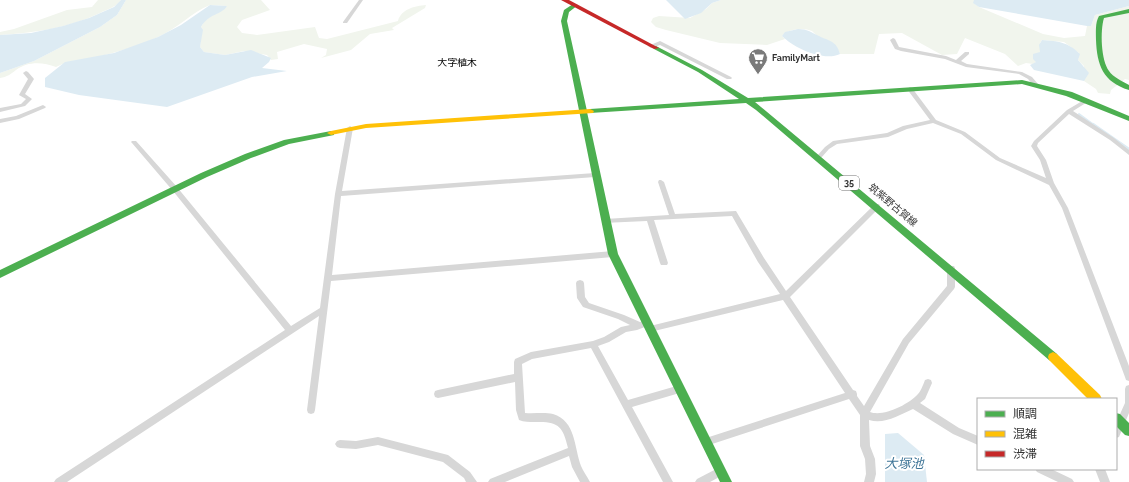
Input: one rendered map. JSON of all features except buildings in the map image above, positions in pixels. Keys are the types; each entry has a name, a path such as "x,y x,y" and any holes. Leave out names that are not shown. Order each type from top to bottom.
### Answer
{"street":[{"path":"345,22 361,0"},
{"name":"筑紫野古賀線","path":"556,0 575,5"},
{"name":"筑紫野古賀線","path":"564,0 700,71 748,100 820,158 951,268 1050,354 1095,398"},
{"path":"575,5 568,9 564,14 564,21 595,175 613,254 646,326 680,389 726,482"},
{"path":"1129,11 1101,18 1099,21 1099,62 1108,76 1129,88"},
{"path":"893,40 897,48 903,50 958,61 966,65 1020,73 1030,78 1035,84"},
{"path":"651,46 660,43 729,78"},
{"path":"958,61 967,53"},
{"path":"0,110 23,105 29,99 22,95 31,78 26,73"},
{"path":"0,274 227,164 267,148 287,142 350,128 411,122 582,112 1006,82 1035,84 1069,94 1129,119"},
{"path":"910,89 934,121 963,133 998,159 1051,183"},
{"path":"1086,101 1070,111 1036,142 1034,146 1042,160 1051,183 1070,222 1129,377"},
{"path":"0,121 17,118 44,107"},
{"path":"1070,111 1112,139 1129,153"},
{"path":"820,158 827,148 836,142 888,135 905,127 934,121"},
{"path":"311,410 329,278 338,194 350,128"},
{"path":"134,142 290,331"},
{"path":"338,194 595,175"},
{"path":"662,182 673,217"},
{"path":"585,482 577,468 569,437 564,426 558,420 551,418 522,417 520,410 518,362 531,356 606,340 624,329 646,326 786,296 877,206"},
{"path":"605,221 734,213 761,260 853,394 864,414 864,446 870,459 871,474 869,482"},
{"path":"650,218 664,263"},
{"path":"329,278 613,254"},
{"path":"864,414 906,341 951,287 951,268"},
{"path":"580,283 581,298 586,305 646,326"},
{"path":"59,482 324,309"},
{"path":"593,344 668,482"},
{"path":"438,394 518,377"},
{"path":"864,414 875,418 891,415 913,404 922,396 928,382"},
{"path":"626,405 680,389"},
{"path":"1117,432 1129,403 1129,389"},
{"path":"706,442 853,394"},
{"path":"913,404 956,431 977,441"},
{"path":"1117,419 1129,431"},
{"path":"340,444 356,445 378,441 445,458 467,475 472,482"},
{"path":"493,482 572,451"},
{"path":"1042,470 1069,482"},
{"path":"1100,470 1105,482"},
{"path":"700,482 720,472"}],"shaded area":[{"path":"98,0 121,0 112,8 64,26 26,33 0,35 0,32 14,29 67,10 92,7"},
{"path":"126,0 261,0 270,10 242,20 237,27 242,33 257,35 315,27 319,38 327,39 398,21 405,11 413,7 426,5 425,8 392,28 394,30 370,34 351,50 321,58 326,55 327,49 304,44 277,52 278,59 271,60 267,55 244,51 225,55 204,52 200,47 201,27 205,20 227,6 210,5 203,8 165,34 136,46 56,67 41,63 25,65 9,75 0,78 0,73 34,61 100,27 117,15"},
{"path":"721,0 974,0 974,3 979,7 1043,34 1064,38 1085,36 1087,26 1091,26 1095,15 1129,6 1129,80 1125,79 1111,90 1110,94 1098,93 1096,89 1084,81 1084,66 1078,60 1079,53 1064,42 1042,40 1040,43 1040,52 1034,57 1036,62 1033,64 1026,63 1018,66 1005,54 965,38 957,54 942,55 902,33 879,34 874,54 840,54 832,43 808,30 792,30 782,36 785,39 767,45 720,43 656,27 651,22 653,18 659,16 690,18 706,9 712,3"}],"water":[{"path":"121,0 126,0 117,15 100,27 34,61 0,73 0,35 31,33 63,26 89,18 114,7"},
{"path":"666,0 721,0 712,3 701,13 685,19"},
{"path":"974,0 1129,0 1129,6 1095,15 1091,26 1087,26 979,7 973,3"},
{"path":"210,5 227,6 225,9 204,22 201,27 203,30 200,47 204,52 225,55 251,50 271,58 262,68 287,71 252,77 167,107 79,95 45,87 45,78 65,62 114,53 158,37 181,25"},
{"path":"798,29 809,31 832,42 837,46 840,54 833,56 818,55 801,49 787,41 782,36 785,32"},
{"path":"1042,40 1062,43 1076,50 1080,54 1078,60 1089,73 1084,81 1034,70 1030,65 1036,62 1033,59 1033,54 1040,52 1039,45"},
{"name":"大塚池","path":"898,433 924,455 927,482 885,482 885,434"}],"waterway":[{"path":"1079,114 1094,125"},
{"path":"1093,124 1129,149"}],"traffic: fast":[{"path":"575,5 566,11 564,21 613,254 726,482"},
{"path":"1129,11 1101,17 1099,22 1099,49 1104,70 1113,79 1129,88"},
{"path":"656,48 700,71 759,108 1053,357"},
{"path":"590,111 1022,82 1069,94 1129,119"},
{"path":"0,274 204,175 248,156 287,142 331,133"},
{"path":"1117,419 1129,431"}],"traffic: slow":[{"path":"331,133 366,126 590,111"},
{"path":"1053,357 1095,398"}],"traffic: jam":[{"path":"564,0 656,48"}],"place":[{"name":"FamilyMart","path":"758,75"}],"district":[{"name":"大字植木","path":"457,62"}]}
